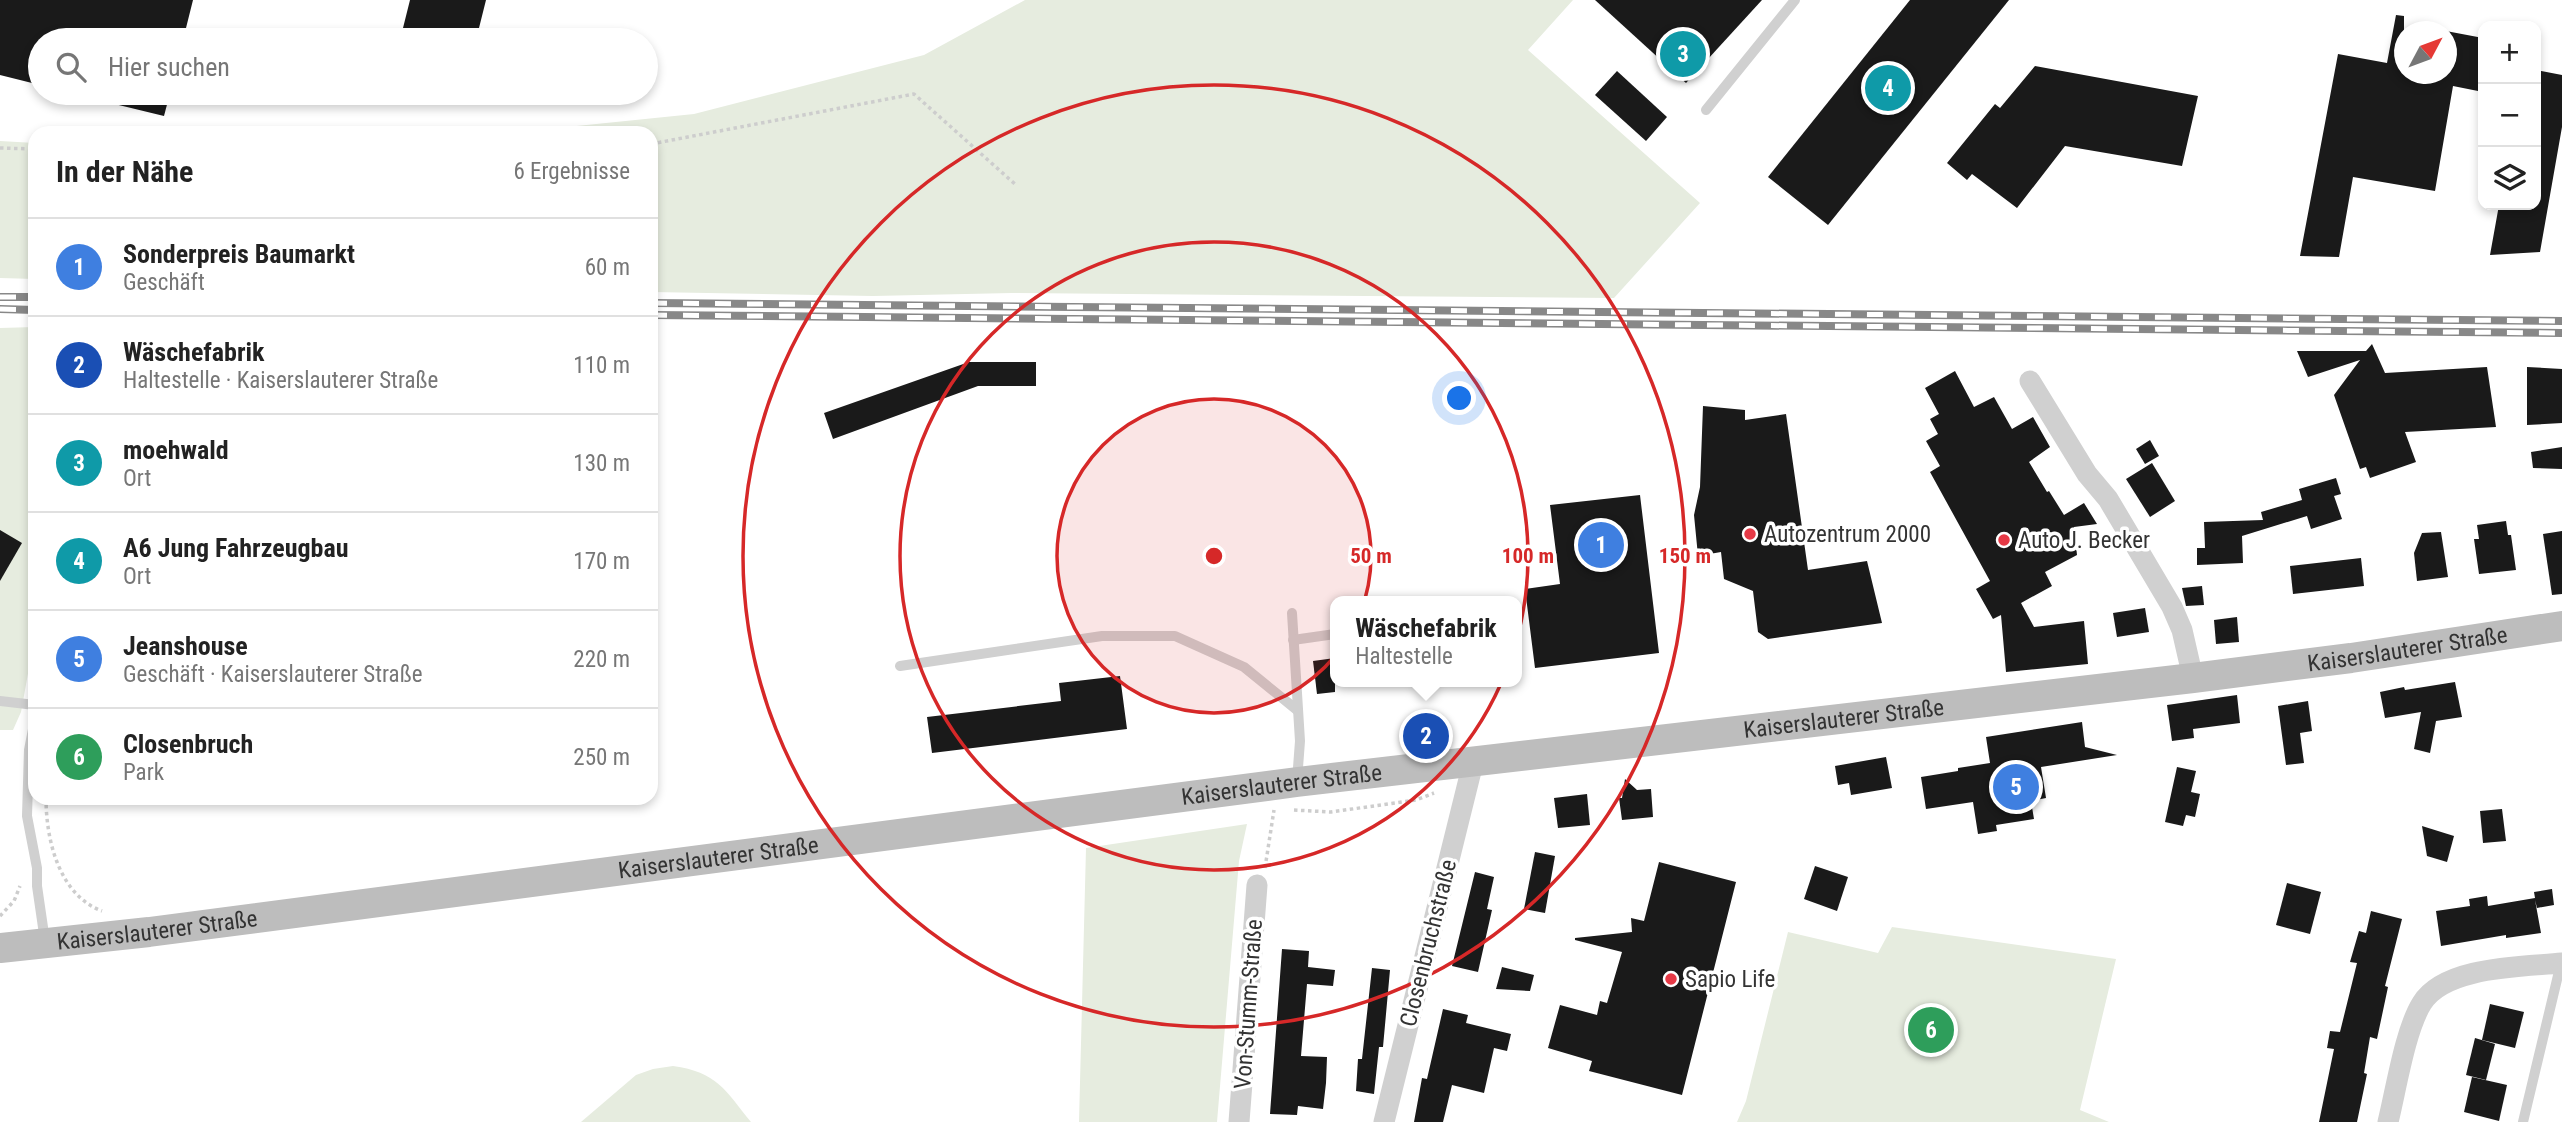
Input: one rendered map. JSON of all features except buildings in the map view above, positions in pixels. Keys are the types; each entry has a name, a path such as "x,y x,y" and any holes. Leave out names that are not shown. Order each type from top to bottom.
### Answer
{"main road":[{"name":"Kaiserslauterer Straße","path":"0,948 245,919 1297,782 1471,774 2351,658 2562,626"}],"street":[{"path":"2030,381 2087,474 2108,499 2172,607 2182,630 2193,678"},
{"name":"Closenbruchstraße","path":"1384,1122 1471,774"},
{"name":"Von-Stumm-Straße","path":"1239,1122 1257,885"},
{"path":"2388,1122 2412,1024 2423,1002 2435,989 2452,979 2478,972 2561,963"}],"lane":[{"path":"1706,110 1795,0"},
{"path":"1292,613 1300,741 1297,782"},
{"path":"1293,640 1330,635"},
{"path":"900,666 1102,636 1175,636 1244,667 1297,710"},
{"path":"0,701 28,704"},
{"path":"28,774 27,816 37,868 45,943"},
{"path":"2523,1122 2561,963"}],"path":[{"path":"658,143 914,94 1016,185"},
{"path":"0,148 28,149"},
{"path":"1273,811 1343,811 1416,800 1471,774"},
{"path":"1257,885 1264,877 1273,811 1297,782"},
{"path":"46,805 49,840 58,864"},
{"path":"0,916 14,901 20,888 22,873 37,868"}],"shaded area":[{"path":"1025,0 1573,0 1528,50 1700,203 1614,298 1012,293 873,296 658,292 658,126 577,126 694,114 924,55"},
{"path":"0,141 28,143 28,279 0,278"},
{"path":"28,327 28,674 21,712 13,730 0,730 0,328"},
{"path":"1247,824 1239,861 1217,1122 1079,1122 1086,848"},
{"path":"1892,927 2116,959 2080,1110 2109,1122 1737,1122 1746,1101 1788,932 1878,953"},
{"path":"673,1066 700,1073 719,1084 751,1122 581,1122 636,1075"}],"railway":[{"path":"0,297 28,297"},
{"path":"658,303 2562,321"},
{"path":"0,309 28,310"},
{"path":"658,315 2562,333"}],"place":[{"name":"moehwald","path":"1683,54"},
{"name":"A6 Jung Fahrzeugbau","path":"1888,88"},
{"name":"Autozentrum 2000","path":"1750,534"},
{"name":"Auto J. Becker","path":"2004,540"},
{"name":"Sonderpreis Baumarkt","path":"1601,545"},
{"name":"Wäschefabrik","path":"1426,736"},
{"name":"Jeanshouse","path":"2016,787"},
{"name":"Sapio Life","path":"1671,979"},
{"name":"Closenbruch","path":"1931,1030"}]}
